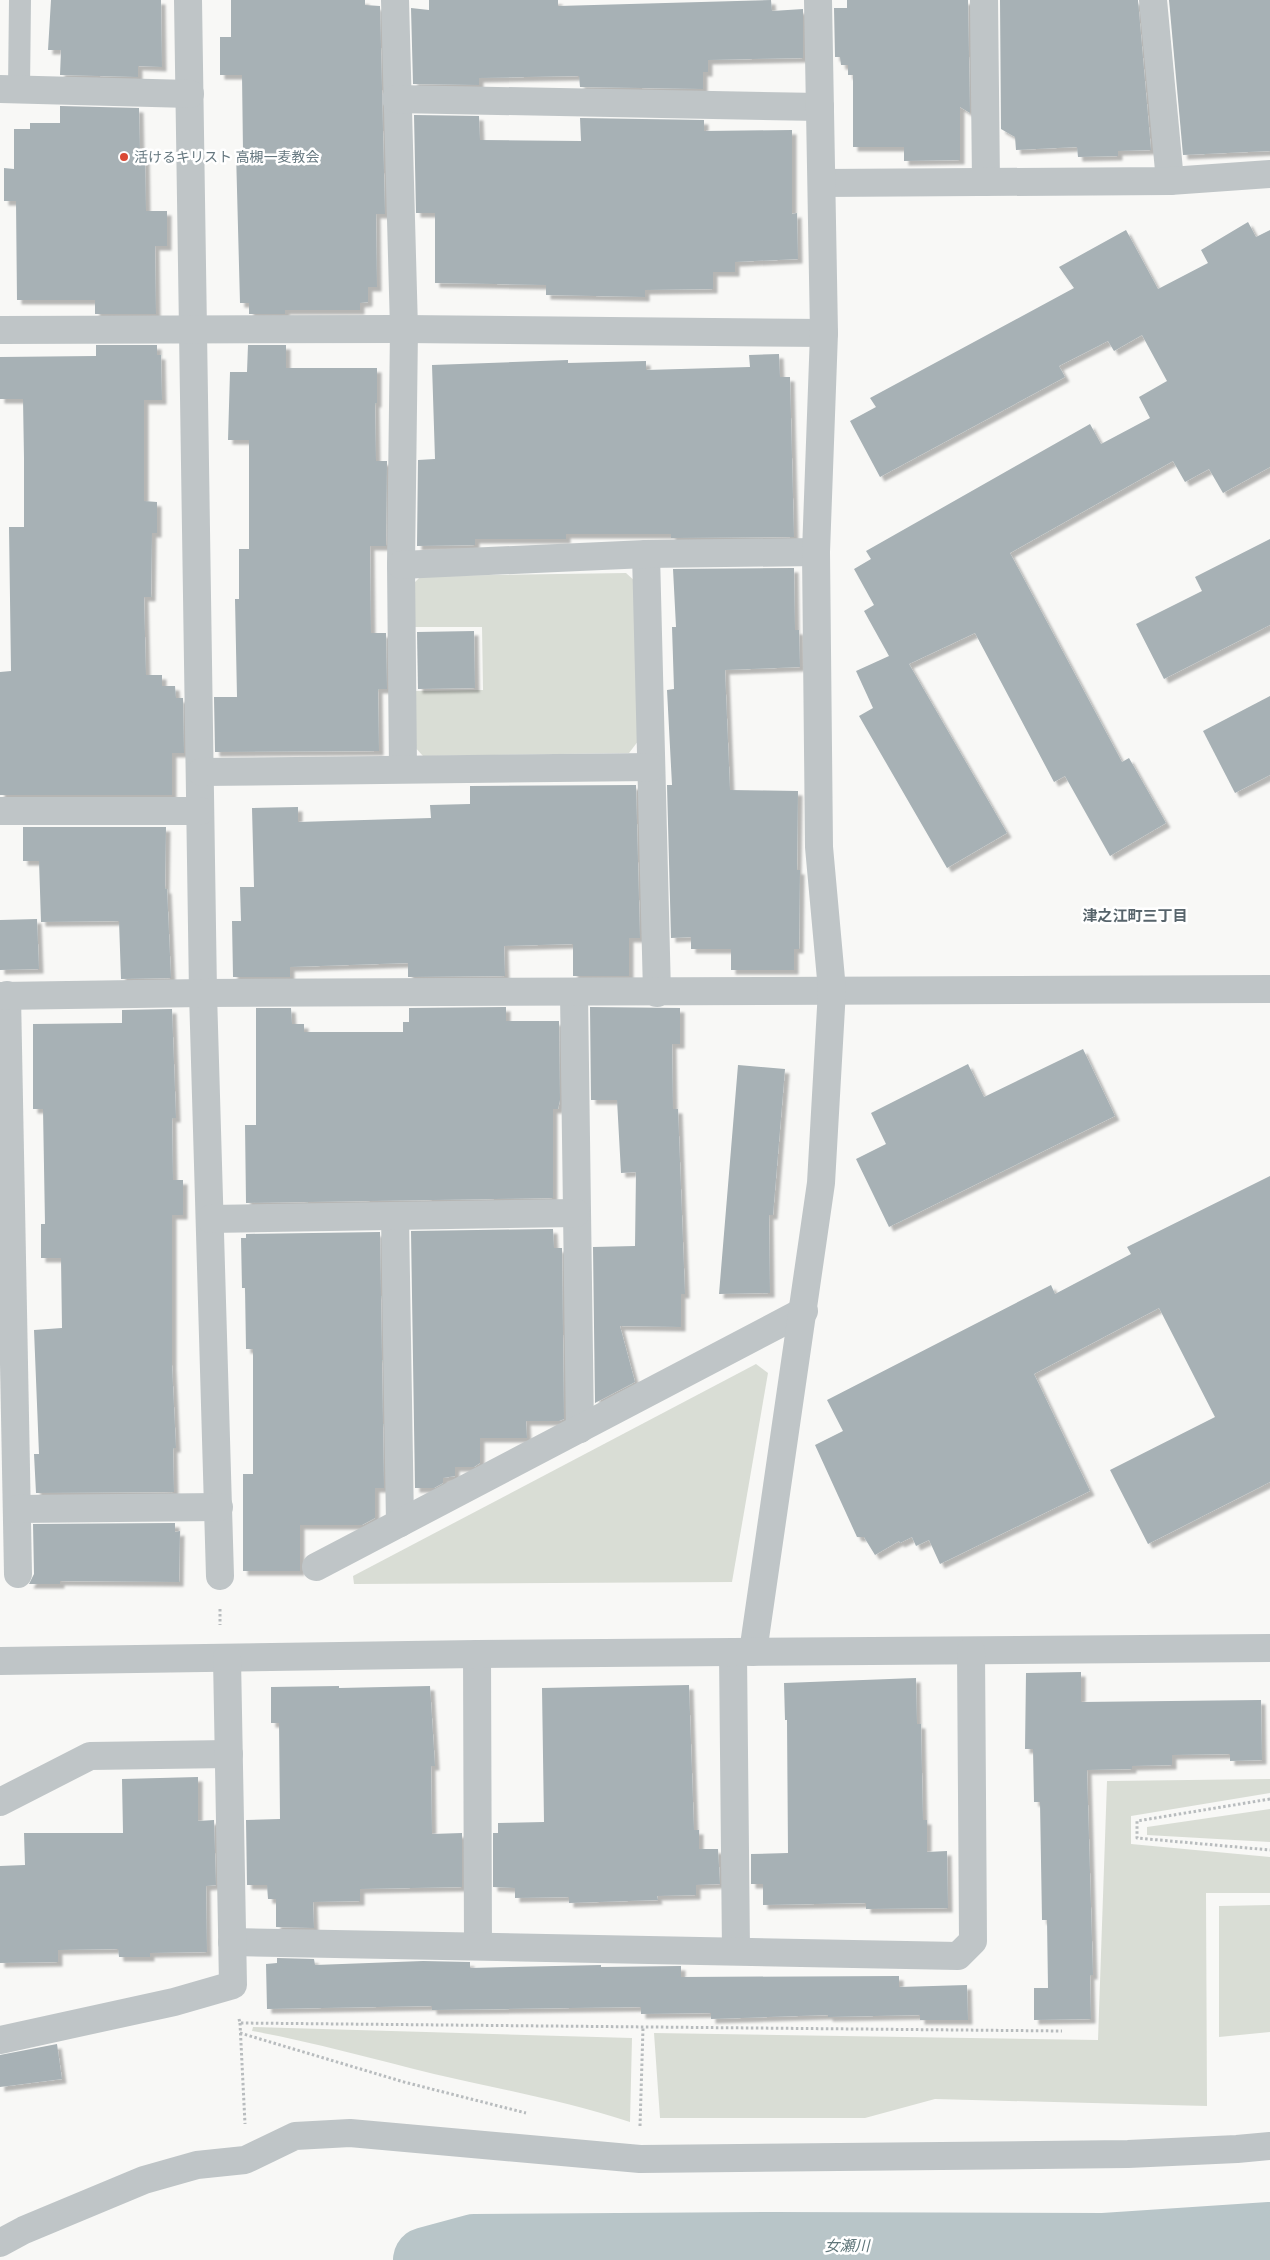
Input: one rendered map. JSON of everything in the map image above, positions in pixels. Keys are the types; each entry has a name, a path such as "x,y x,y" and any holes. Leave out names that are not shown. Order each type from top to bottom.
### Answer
{"street":[{"path":"188,0 203,993 220,1576"},
{"path":"394,0 404,329 401,565 403,768"},
{"path":"736,1951 743,1653 804,1311 820,1182 832,990 819,847 816,552 824,333 818,0"},
{"path":"984,0 986,182"},
{"path":"1153,0 1170,181"},
{"path":"10,89 190,94"},
{"path":"396,99 820,107"},
{"path":"822,184 1170,181 1270,174"},
{"path":"0,330 404,329 824,333"},
{"path":"401,565 646,554 816,552"},
{"path":"646,554 657,993"},
{"path":"201,772 403,768 651,767"},
{"path":"0,811 200,811"},
{"path":"18,1574 17,1509 6,1309 4,996 203,993 657,993 832,990 1270,989"},
{"path":"574,993 580,1429"},
{"path":"210,1219 576,1213"},
{"path":"395,1216 400,1523"},
{"path":"316,1567 804,1311"},
{"path":"17,1509 219,1507"},
{"path":"0,1661 477,1654 1270,1648"},
{"path":"232,1942 958,1956 973,1941 971,1651"},
{"path":"477,1654 478,1946"},
{"path":"0,2040 174,2002 233,1985 227,1658"},
{"path":"0,1802 90,1756 229,1754"},
{"path":"0,2243 24,2230 144,2180 197,2166 245,2160 295,2136 350,2133 640,2159 1119,2154 1270,2146"}],"lane":[{"path":"10,89 20,0"}],"path":[{"path":"1270,1799 1137,1822 1137,1838 1270,1850"},
{"path":"233,1985 240,2023 246,2132"},
{"path":"240,2023 1062,2031"},
{"path":"640,2130 643,2027"},
{"path":"240,2033 404,2082 535,2116"}],"shaded area":[{"path":"626,573 637,583 639,740 629,753 423,756 412,744 412,691 483,690 482,627 412,627 412,585 421,576"},
{"path":"756,1364 768,1373 732,1582 354,1584 353,1576"},
{"path":"1270,1779 1270,1793 1131,1816 1131,1844 1270,1857 1270,1893 1206,1893 1207,2106 935,2099 865,2118 660,2118 654,2033 1098,2040 1107,1781"},
{"path":"1270,1809 1270,1842 1147,1835 1147,1827"},
{"path":"1270,1905 1270,2032 1219,2037 1219,1906"},
{"path":"253,2027 632,2038 630,2122 557,2102 434,2074 320,2045 252,2031"}],"building":[{"path":"51,0 161,0 162,67 138,66 138,77 60,75 61,50 48,50"},
{"path":"231,0 365,0 365,5 380,6 385,214 376,214 377,287 368,287 368,302 360,303 360,310 285,310 285,314 249,314 249,303 240,303 236,152 243,152 242,75 220,75 220,37 231,37"},
{"path":"429,0 558,0 558,6 771,0 772,11 803,9 803,58 708,60 708,72 703,72 703,89 580,87 579,76 479,78 479,85 413,84 411,8 429,10"},
{"path":"847,0 968,0 970,113 960,107 960,160 904,161 904,147 853,147 853,75 848,75 848,65 841,65 840,57 835,57 834,8 847,8"},
{"path":"1000,0 1138,0 1151,150 1118,151 1118,156 1078,157 1077,147 1016,150 1015,137 1001,129"},
{"path":"1169,0 1270,0 1270,151 1183,155"},
{"path":"60,106 139,108 140,151 145,151 146,211 167,211 167,246 155,246 156,314 95,314 95,300 17,300 16,201 4,201 4,168 14,169 14,129 30,129 30,123 60,123"},
{"path":"414,115 479,116 480,140 581,141 580,118 704,120 704,131 792,130 792,214 797,213 798,259 735,262 735,272 713,272 713,289 645,290 645,297 546,295 546,285 435,283 435,213 416,213"},
{"path":"1248,222 1256,237 1270,230 1270,467 1223,493 1209,469 1185,482 1173,461 1010,553 1122,762 1129,758 1166,823 1110,856 1065,776 1054,782 975,633 909,664 1007,833 947,868 859,716 873,708 856,671 889,656 864,611 874,605 854,569 871,559 866,551 1090,424 1101,444 1150,418 1139,397 1167,381 1142,335 1114,351 1108,341 1059,366 1065,377 880,477 850,421 876,407 870,398 1074,288 1059,267 1126,230 1158,289 1208,263 1201,250"},
{"path":"96,345 157,345 157,355 161,355 162,400 144,400 144,501 157,502 157,533 152,533 151,597 144,597 146,675 162,675 162,686 175,686 176,698 183,698 184,753 172,753 172,795 0,795 0,672 11,671 9,527 24,527 24,458 23,399 0,399 0,357 96,356"},
{"path":"248,345 286,345 286,368 377,368 377,403 375,403 376,461 387,461 386,546 370,546 371,633 386,633 387,689 378,689 379,751 215,752 214,697 237,697 235,599 239,599 239,549 249,549 249,440 228,440 230,372 247,372"},
{"path":"779,354 780,377 790,377 794,537 671,538 671,534 566,534 566,539 475,539 475,545 417,546 418,460 435,459 432,365 568,360 568,363 646,361 646,370 750,367 749,355"},
{"path":"1270,539 1270,625 1164,679 1136,624 1202,591 1195,577"},
{"path":"794,568 795,630 799,630 800,667 725,670 730,790 798,791 799,949 794,949 794,970 731,970 731,949 691,949 691,937 671,938 667,785 672,785 667,690 674,689 672,627 676,627 673,569"},
{"path":"474,631 475,688 418,689 417,632"},
{"path":"1270,696 1270,775 1235,793 1203,731"},
{"path":"636,785 640,938 629,938 629,976 573,976 573,944 504,946 505,976 408,977 408,963 290,967 290,977 233,977 232,921 241,921 240,887 254,887 252,808 298,807 298,822 431,818 430,805 470,804 470,786"},
{"path":"23,827 166,827 165,889 167,889 171,978 121,979 119,921 41,922 39,861 23,861"},
{"path":"37,919 39,969 0,970 0,920"},
{"path":"506,1007 506,1021 559,1021 560,1100 558,1109 553,1109 553,1198 246,1203 245,1125 256,1125 256,1008 291,1008 292,1024 304,1024 304,1032 403,1032 403,1022 409,1022 409,1008"},
{"path":"590,1007 680,1008 680,1044 672,1044 673,1109 678,1109 685,1294 681,1294 681,1327 620,1326 635,1382 595,1403 593,1247 635,1246 636,1172 621,1173 617,1100 591,1100"},
{"path":"172,1009 176,1118 172,1118 173,1180 183,1180 183,1215 172,1215 172,1365 176,1448 173,1448 174,1492 36,1493 34,1454 39,1454 34,1330 62,1328 61,1258 41,1258 41,1224 45,1224 43,1109 33,1109 33,1024 122,1023 122,1010"},
{"path":"1083,1049 1115,1116 889,1227 856,1159 886,1144 871,1113 968,1064 984,1097"},
{"path":"738,1065 785,1069 773,1215 769,1215 770,1293 719,1294"},
{"path":"1270,1176 1270,1482 1148,1544 1110,1470 1215,1417 1159,1308 1034,1374 1090,1491 940,1564 929,1540 916,1546 912,1537 900,1543 899,1541 875,1555 864,1537 857,1537 815,1445 843,1431 827,1400 1051,1285 1055,1294 1131,1254 1127,1247"},
{"path":"553,1229 554,1248 562,1248 564,1419 559,1421 526,1421 527,1438 480,1438 480,1463 474,1467 455,1467 455,1476 443,1478 443,1483 434,1488 415,1488 411,1231"},
{"path":"380,1232 384,1488 375,1488 375,1518 362,1525 300,1525 300,1571 243,1571 243,1474 253,1474 253,1349 246,1349 245,1288 242,1288 241,1238 246,1238 246,1234"},
{"path":"175,1523 175,1532 180,1531 179,1582 60,1581 60,1584 29,1584 34,1574 33,1524"},
{"path":"1081,1672 1081,1702 1261,1700 1262,1760 1230,1761 1230,1754 1172,1755 1172,1765 1132,1766 1132,1769 1087,1770 1093,1975 1090,1975 1091,2019 1034,2020 1034,1988 1048,1988 1047,1920 1042,1920 1040,1802 1034,1802 1033,1749 1025,1749 1026,1673"},
{"path":"916,1678 917,1724 921,1724 923,1820 927,1820 927,1852 947,1851 948,1908 866,1909 866,1903 763,1905 763,1884 751,1884 751,1854 788,1853 787,1720 785,1720 784,1683"},
{"path":"689,1685 694,1830 699,1830 699,1849 718,1849 720,1884 696,1885 696,1895 657,1896 658,1900 569,1903 569,1897 515,1898 515,1888 493,1887 493,1833 498,1833 498,1823 544,1822 542,1688"},
{"path":"339,1686 339,1688 430,1686 435,1766 431,1766 432,1834 462,1833 462,1887 360,1889 360,1901 313,1902 314,1928 276,1927 276,1899 268,1899 267,1885 247,1885 246,1820 280,1819 279,1723 271,1723 271,1687"},
{"path":"198,1777 198,1821 214,1820 216,1885 206,1886 207,1952 150,1953 150,1957 119,1957 118,1949 58,1950 58,1962 0,1963 0,1866 25,1865 24,1833 123,1833 122,1779"},
{"path":"277,1958 314,1959 315,1965 423,1961 470,1962 470,1968 601,1965 601,1967 681,1966 681,1977 899,1976 899,1987 967,1985 968,2020 920,2020 920,2015 828,2017 828,2015 711,2019 711,2013 641,2014 641,2007 432,2010 432,2006 267,2009 266,1964 277,1963"},
{"path":"57,2044 62,2079 0,2087 0,2055"}],"waterway":[{"name":"女瀬川","path":"426,2260 474,2247 772,2245 1104,2246 1270,2235"}],"place":[{"name":"活けるキリスト 高槻一麦教会","path":"124,157"}],"district":[{"name":"津之江町三丁目","path":"1135,916"}]}
